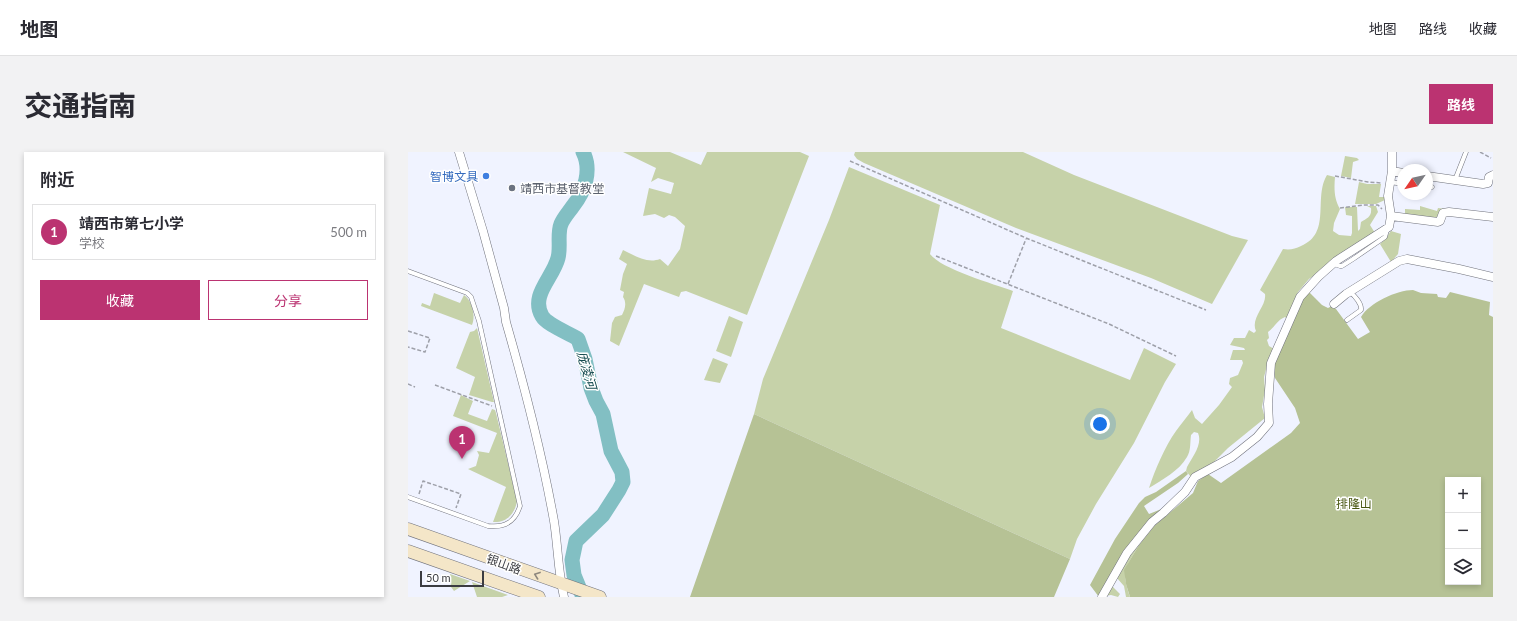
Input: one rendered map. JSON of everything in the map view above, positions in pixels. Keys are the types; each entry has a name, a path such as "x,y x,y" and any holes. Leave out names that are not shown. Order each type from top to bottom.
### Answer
{"main road":[{"name":"银山路","path":"408,529 600,597"},
{"name":"银山路","path":"408,551 539,597"}],"street":[{"path":"459,152 483,231 533,421 554,522 561,584 564,597"},
{"path":"1102,597 1127,553 1152,522 1185,492 1195,477 1232,458 1264,430 1269,422 1268,404 1271,364 1300,296 1333,264 1387,230 1391,224 1388,196 1392,171 1392,152"},
{"path":"1392,171 1397,172"},
{"path":"1433,177 1486,184 1490,176 1493,175"},
{"path":"1391,214 1439,222 1443,213 1449,212 1493,217"},
{"path":"1334,304 1399,261 1407,259 1493,277"}],"lane":[{"path":"1455,180 1466,152"},
{"path":"1390,182 1397,183"},
{"path":"408,271 463,290 471,297 479,321 497,406 520,500 519,510 513,520 502,526 496,527 488,526 408,497"},
{"path":"1347,320 1361,310 1358,302 1350,292"}],"path":[{"path":"1480,152 1491,158"},
{"path":"850,161 1026,238 1206,310"},
{"path":"1334,176 1368,182 1390,182"},
{"path":"1340,208 1345,206 1378,205 1391,214"},
{"path":"1008,284 1026,238"},
{"path":"936,256 1109,324 1176,356"},
{"path":"408,331 430,338 425,352 408,347"},
{"path":"408,384 415,387"},
{"path":"435,385 489,405 497,406"},
{"path":"417,500 423,480 461,494 453,513"}],"green space":[{"path":"623,152 670,152 701,165 707,152 800,152 809,156 747,315 686,291 681,292 679,297 644,284 619,346 610,341 612,323 615,317 622,315 625,306 623,297 624,292 620,290 623,274 627,264 619,259 623,250 645,260 660,259 668,266 680,249 685,226 675,217 669,215 664,218 655,214 643,216 649,188 671,194 674,183 658,178 651,182 656,168"},
{"path":"855,152 1023,152 1074,175 1232,236 1248,240 1212,304 1151,278 1016,228 864,163 857,159 854,155"},
{"path":"1345,156 1357,158 1359,160 1353,162 1351,178 1341,176"},
{"path":"849,167 940,205 930,254 936,260 956,270 1013,291 1001,328 1130,380 1144,348 1176,364 1165,382 1134,443 1096,504 1077,539 1070,559 754,414 763,379 829,220"},
{"path":"1327,175 1335,177 1335,193 1340,209 1334,223 1333,231 1339,235 1351,236 1352,216 1346,215 1345,207 1357,207 1358,231 1360,229 1361,222 1369,217 1371,213 1371,208 1367,206 1376,206 1378,212 1370,225 1375,233 1309,279 1298,292 1287,319 1285,317 1282,318 1268,332 1269,338 1267,340 1269,346 1274,349 1268,362 1264,377 1265,390 1262,407 1265,418 1228,448 1209,467 1191,477 1186,471 1199,442 1198,433 1194,432 1191,435 1188,455 1180,467 1149,488 1164,451 1176,431 1192,410 1195,418 1202,424 1219,405 1232,387 1229,384 1230,378 1238,375 1243,363 1242,360 1230,360 1233,350 1245,350 1244,348 1230,345 1234,338 1245,338 1249,330 1254,333 1256,331 1255,321 1265,299 1265,294 1260,290 1283,249 1297,248 1310,240 1316,233 1319,224 1321,194"},
{"path":"1359,182 1367,184 1381,184 1379,197 1385,197 1385,200 1376,204 1355,204"},
{"path":"1420,206 1437,211 1438,208 1446,209 1439,220 1405,214 1405,209 1420,210"},
{"path":"1391,231 1401,234 1398,254 1391,262 1380,244"},
{"name":"排隆山","path":"1413,290 1421,293 1437,294 1438,297 1446,298 1450,292 1490,302 1489,315 1493,317 1493,597 1130,597 1124,570 1139,545 1154,526 1193,493 1198,481 1208,474 1221,483 1291,433 1300,423 1295,408 1275,378 1273,367 1300,300 1308,291 1322,305 1328,308 1332,306 1336,309 1358,339 1370,332 1361,317 1365,312 1377,302 1399,292"},
{"path":"434,293 460,303 464,295 467,297 471,304 474,317 472,325 421,306 422,303 430,306"},
{"path":"729,316 743,322 731,357 716,351"},
{"path":"477,328 494,402 469,395 475,377 456,368 470,332"},
{"path":"713,358 728,364 720,383 704,380"},
{"path":"461,395 473,401 468,414 487,421 492,409 495,410 496,413 517,501 512,514 502,521 493,522 506,487 468,469 476,466 479,455 477,451 489,453 497,433 453,416"},
{"path":"754,414 1070,559 1054,597 690,597"},
{"path":"1186,471 1188,474 1178,483 1144,506 1149,514 1164,508 1099,597 1090,585 1115,539 1139,503 1145,497 1156,492"},
{"path":"1139,545 1130,559 1126,570 1125,575 1130,597 1126,597 1124,586 1116,577 1133,550"},
{"path":"450,574 470,581 454,591 451,587"},
{"path":"472,582 508,595 502,597 477,597"},
{"path":"1110,587 1113,587 1120,594 1118,597 1111,595 1105,596"}],"waterway":[{"name":"庞凌河","path":"583,152 587,166 584,187 561,224 559,232 558,258 540,294 539,301 539,308 542,316 548,323 578,339 585,359 591,388 603,414 611,451 622,472 623,482 603,515 576,541 572,560 574,575 583,597"}],"place":[{"name":"智博文具","path":"486,176"},
{"name":"靖西市基督教堂","path":"512,188"},
{"name":"靖西市第七小学","path":"462,459"}]}
